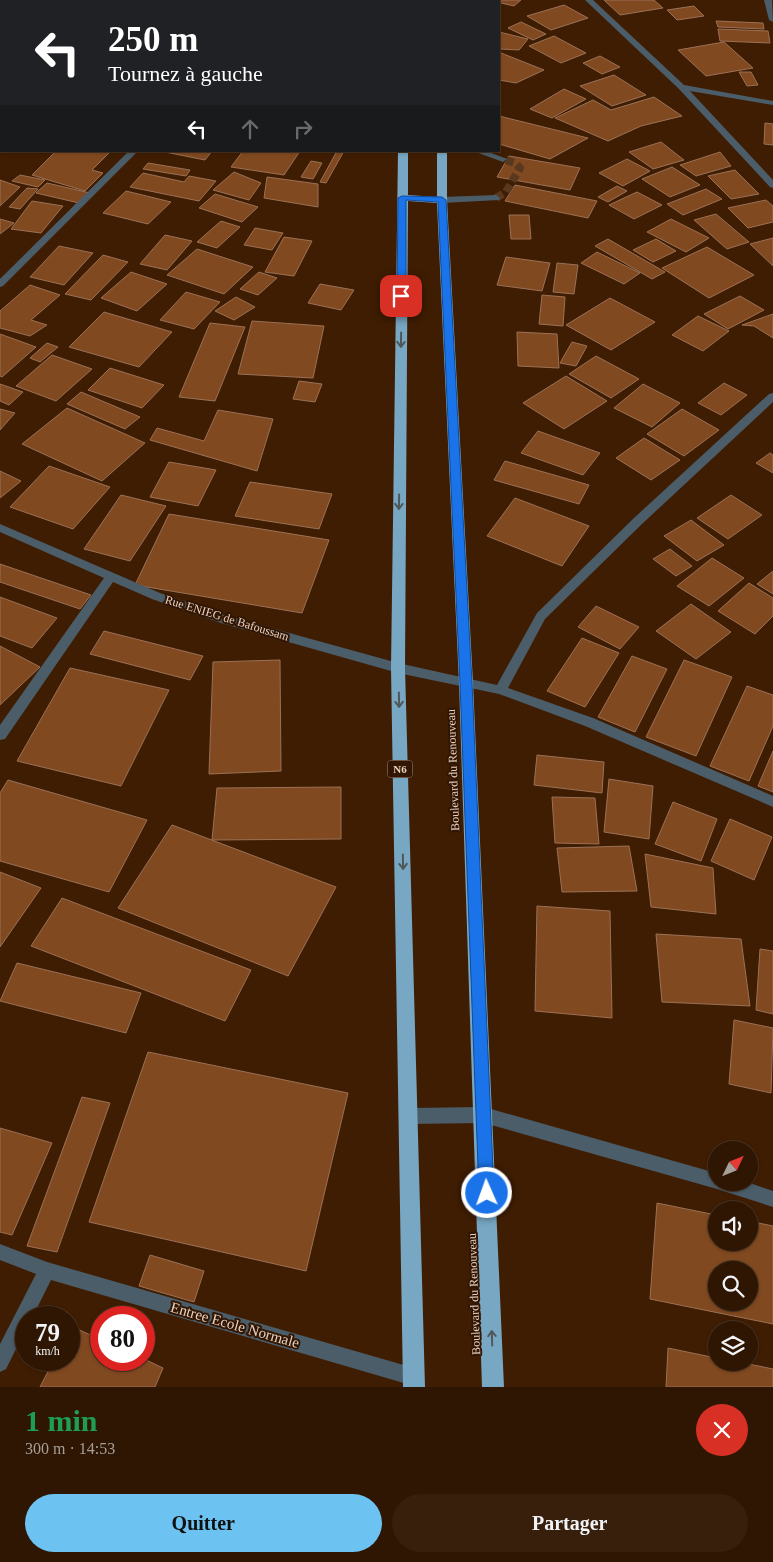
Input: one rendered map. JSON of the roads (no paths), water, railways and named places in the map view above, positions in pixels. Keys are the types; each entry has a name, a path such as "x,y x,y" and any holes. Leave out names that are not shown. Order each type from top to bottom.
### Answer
{"highway":[{"name":"N6","path":"403,152 398,668 414,1382"},
{"name":"Boulevard du Renouveau","path":"442,152 442,200 466,683 484,1115 493,1387"},
{"path":"402,198 442,200"}],"street":[{"path":"588,0 682,86 773,185"},
{"path":"768,0 773,20"},
{"path":"682,86 773,103"},
{"path":"0,284 133,152"},
{"path":"480,152 503,159"},
{"path":"442,200 496,198"},
{"path":"500,690 541,616 638,520 773,396"},
{"name":"Rue ENIEG de Bafoussam","path":"0,528 156,596 221,618 398,668 433,674 500,690 589,722 773,802"},
{"path":"0,735 111,576"},
{"path":"409,1116 484,1115 708,1179"},
{"path":"748,1191 773,1199"},
{"name":"Entree Ecole Normale","path":"0,1252 47,1270 414,1382"},
{"path":"0,1363 47,1270"}],"tunnel":[{"path":"496,198 506,192 520,168 515,163 503,159"}]}
